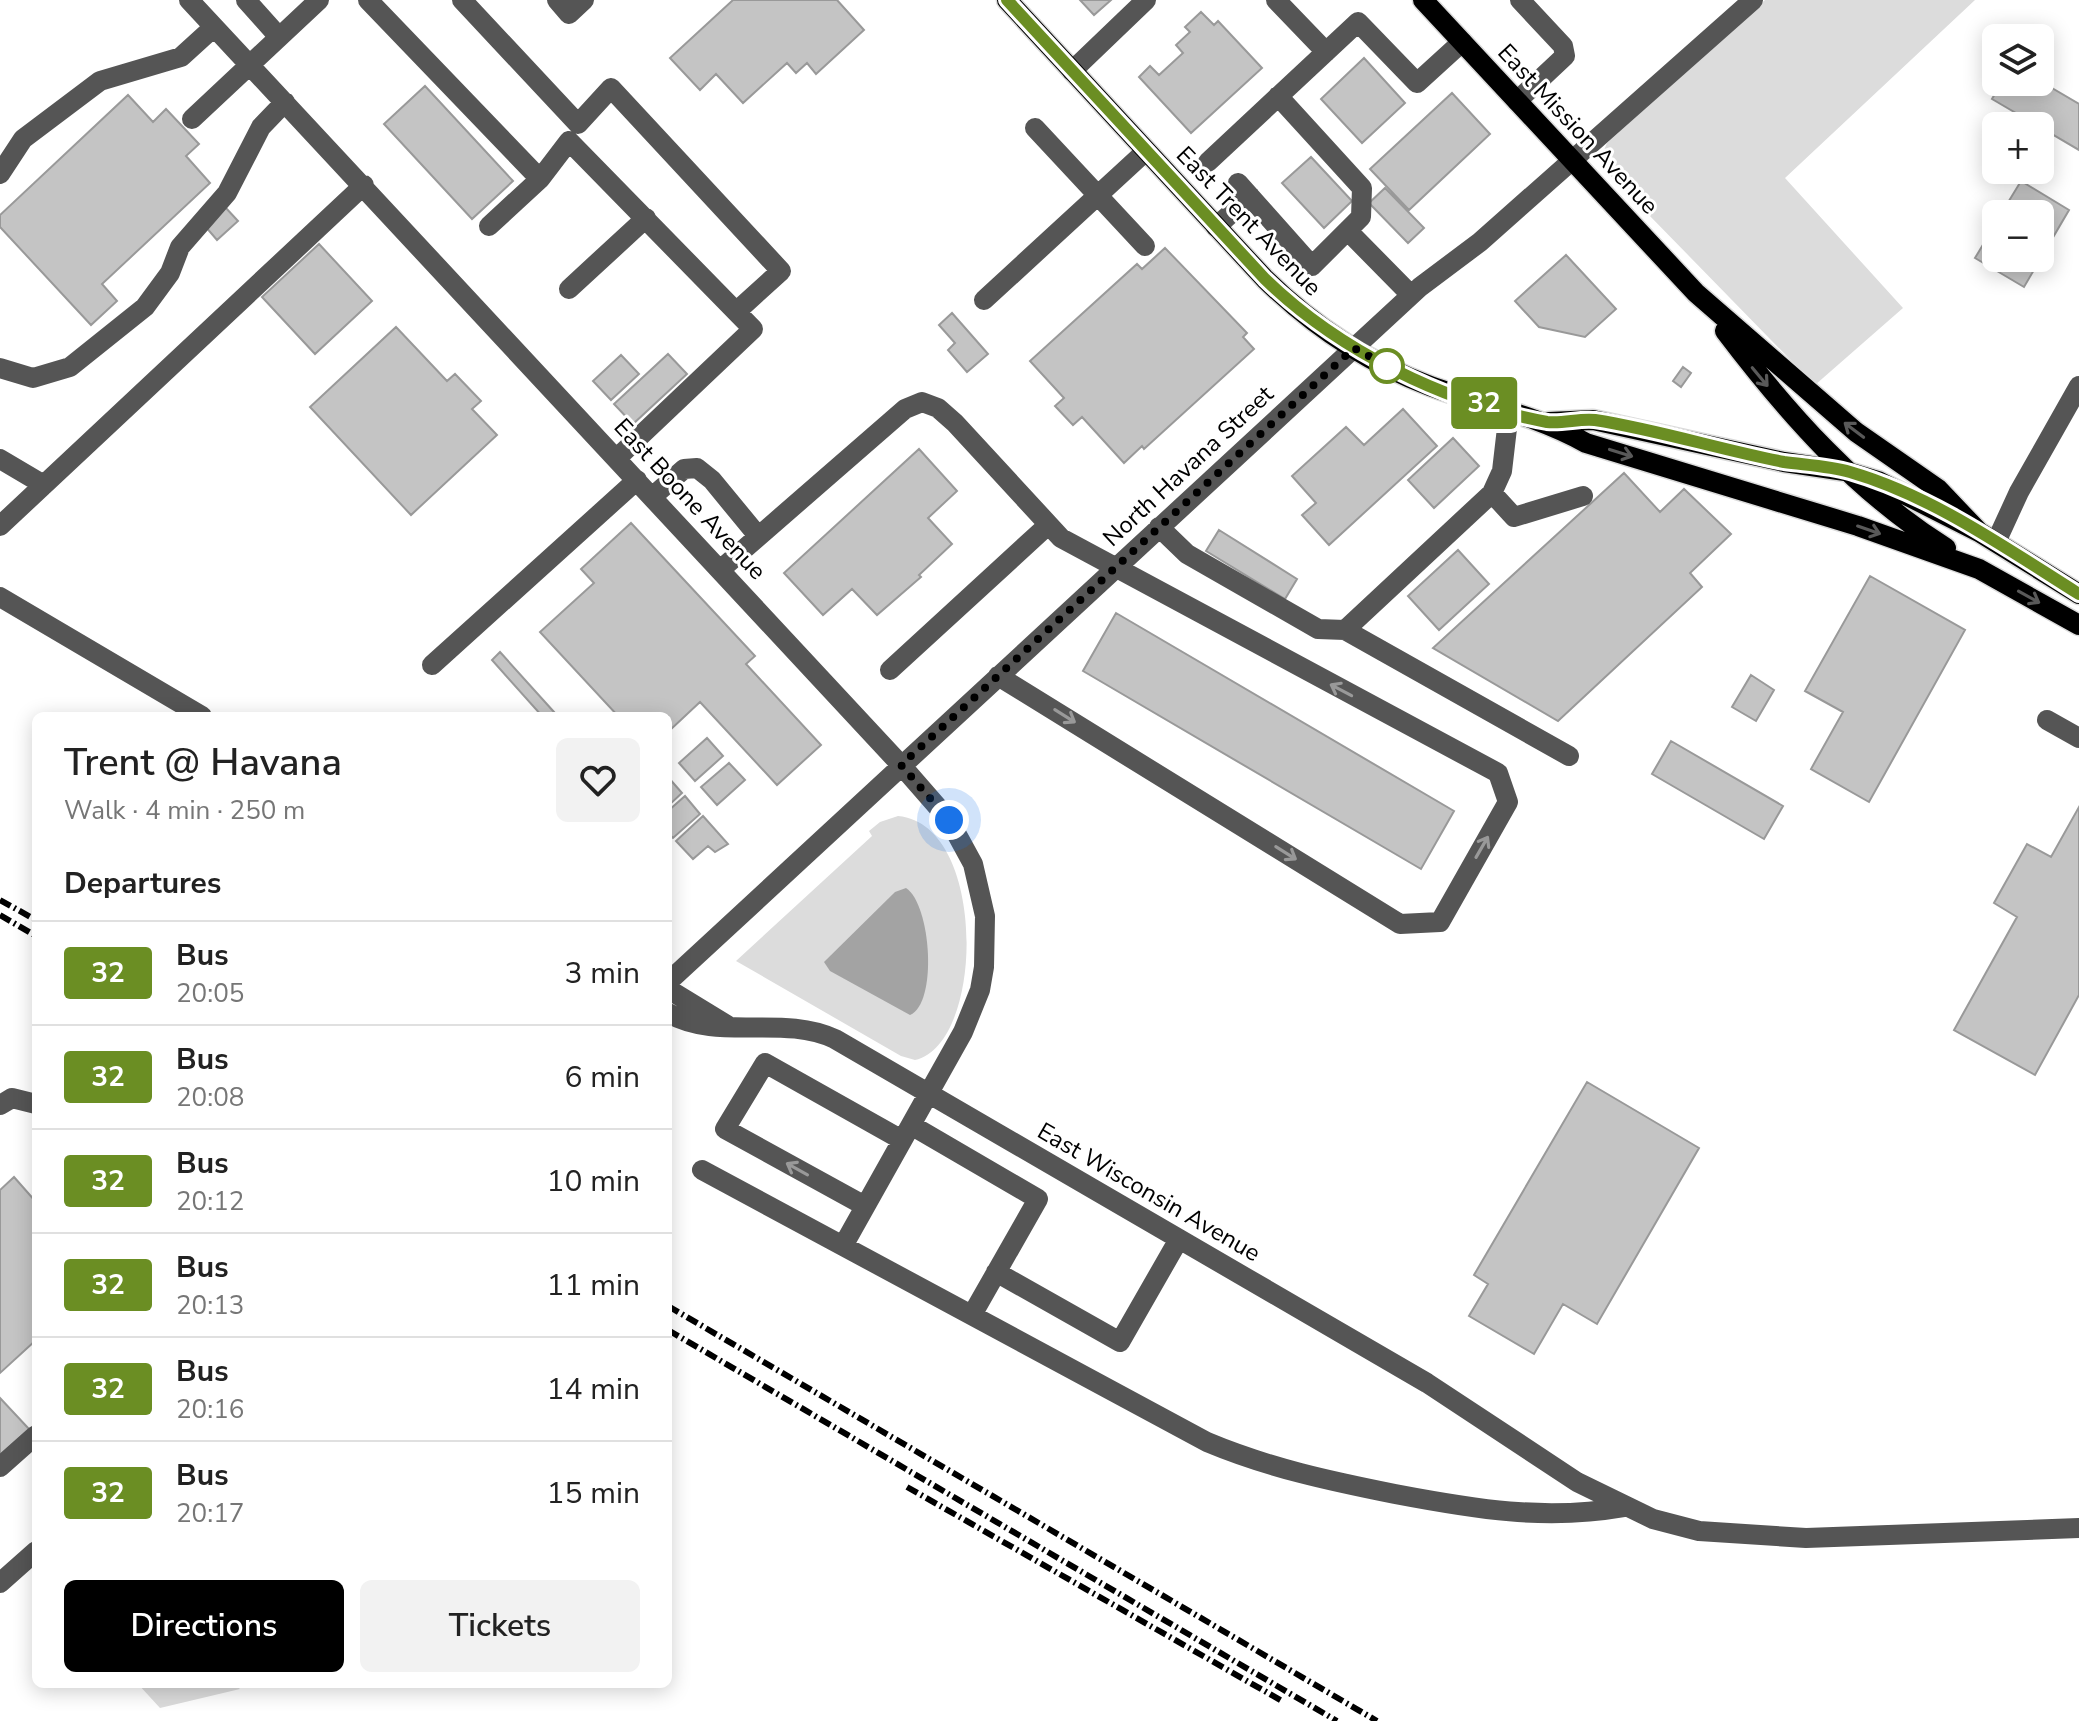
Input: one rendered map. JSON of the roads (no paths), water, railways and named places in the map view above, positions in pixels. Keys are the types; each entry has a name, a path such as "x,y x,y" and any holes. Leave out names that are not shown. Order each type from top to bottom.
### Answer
{"main road":[{"name":"East Trent Avenue","path":"1007,0 1286,300 1354,348 1428,385 1549,422 1586,443 1828,516 1979,569 2079,625"},
{"name":"East Mission Avenue","path":"1423,0 1696,293 1856,432 1938,489 1987,537"},
{"name":"East Mission Avenue","path":"1696,293 1758,375 1845,471 1879,503 1979,569"},
{"name":"East Trent Avenue","path":"1549,422 1593,420 1784,462 1845,471 1899,489 1987,537 2079,594"}],"street":[{"name":"East Boone Avenue","path":"189,0 901,765 934,801 961,839 981,889 985,916 980,990 963,1032 843,1246"},
{"path":"246,0 279,37"},
{"path":"192,119 319,0"},
{"path":"368,0 540,179"},
{"path":"462,0 646,218 753,329 617,458"},
{"path":"557,0 569,14 584,0"},
{"path":"1072,71 1146,0"},
{"path":"1276,0 1326,52"},
{"path":"1517,101 1565,56 1563,46 1520,0"},
{"name":"North Havana Street","path":"672,981 901,765 1411,295 1466,254 1573,162 1753,0"},
{"path":"1208,162 1358,22 1417,83 1462,42"},
{"path":"0,174 23,139 100,81 181,57 214,27"},
{"path":"489,226 540,179 611,88 781,271 737,311"},
{"path":"1216,227 1244,189 1312,266 1361,217 1362,188 1278,96"},
{"path":"0,368 33,378 70,367 145,307 170,273 180,247 227,193 261,127 285,102"},
{"path":"1035,128 1145,246"},
{"path":"984,300 1146,151"},
{"path":"0,526 364,185"},
{"path":"569,289 646,218"},
{"path":"1348,231 1411,295"},
{"path":"1987,537 2019,492 2079,386"},
{"path":"720,570 905,409 922,402 938,408 955,423 1061,538 1498,773 1508,802 1440,922 1400,924 998,676"},
{"path":"1345,630 1492,493 1502,471 1509,411"},
{"path":"0,459 44,485"},
{"path":"652,497 684,469 697,468 712,480 758,536"},
{"path":"432,665 637,480"},
{"path":"1492,493 1514,517 1583,496"},
{"path":"890,670 1047,526"},
{"path":"1159,527 1187,554 1318,629 1345,630 1569,756"},
{"path":"0,597 195,712"},
{"path":"2047,720 2079,738"},
{"path":"672,984 727,1025"},
{"name":"East Wisconsin Avenue","path":"672,1015 690,1025 818,1032 1427,1383 1527,1451 1625,1507 1685,1529 1806,1538 2079,1528"},
{"path":"865,1206 725,1129 765,1063 1038,1199 972,1315"},
{"path":"0,1105 18,1098 32,1103"},
{"path":"702,1170 1207,1442 1257,1463 1309,1477 1493,1513 1560,1516 1625,1507"},
{"path":"996,1272 1120,1342 1179,1239"},
{"path":"0,1467 32,1439"},
{"path":"0,1583 32,1555"}],"railway":[{"path":"0,900 32,918"},
{"path":"0,915 32,934"},
{"path":"672,1308 1377,1721"},
{"path":"672,1332 1337,1721"},
{"path":"907,1487 1282,1701"}]}
